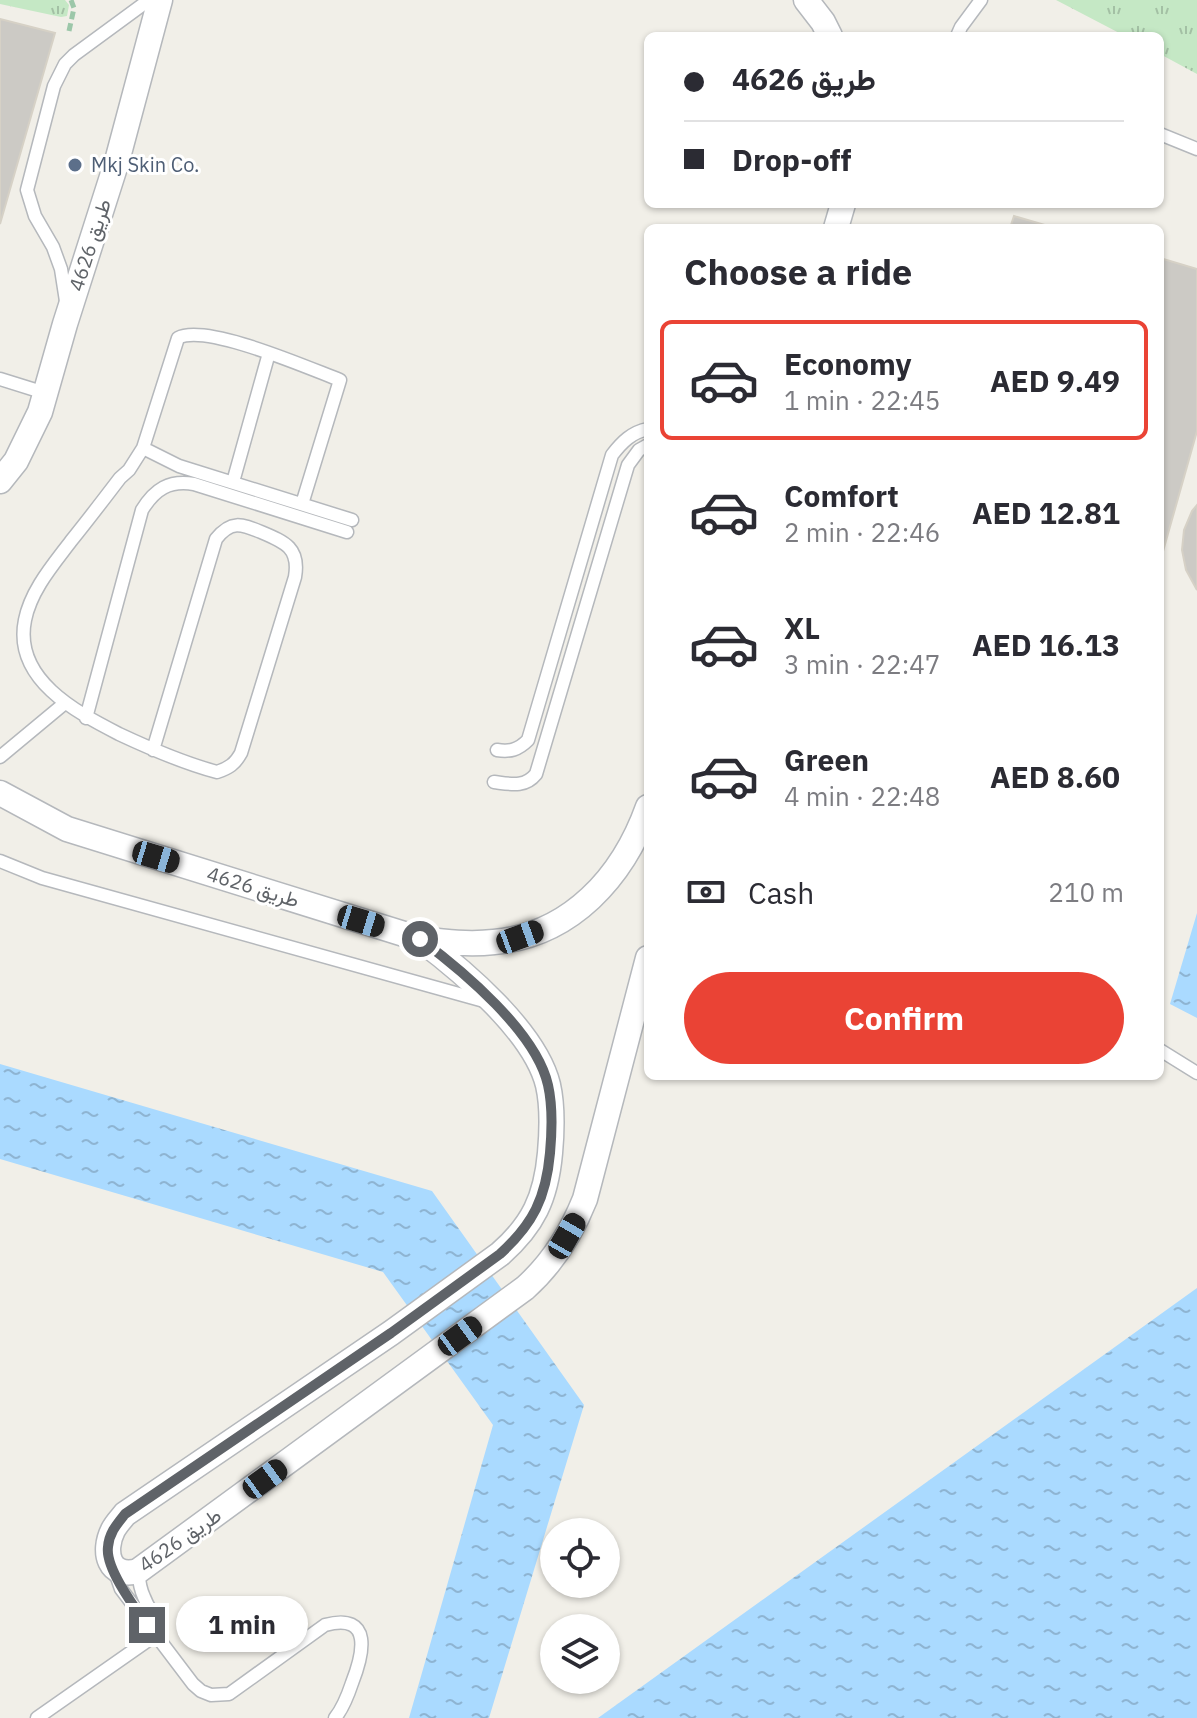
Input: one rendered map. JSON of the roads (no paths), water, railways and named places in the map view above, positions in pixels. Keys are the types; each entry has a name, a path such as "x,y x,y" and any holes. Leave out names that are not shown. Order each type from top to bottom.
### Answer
{"street":[{"name":"طريق 4626","path":"0,481 16,461 40,412 117,161 160,0"},
{"path":"806,0 828,32"},
{"name":"طريق 4626","path":"0,793 67,829 420,939 466,944 520,937 541,930 586,904 615,871 644,819"},
{"name":"طريق 4626","path":"420,939 445,957 516,1026 533,1051 548,1083 552,1112 549,1171 532,1220 500,1254 391,1333 125,1514 114,1528 107,1550 113,1567 120,1571 129,1574 138,1571 543,1273 578,1218 585,1199 644,973"}],"lane":[{"path":"65,324 65,287 61,269 53,247 35,216 27,190 50,101 58,75 74,55 149,0"},
{"path":"959,32 981,0"},
{"path":"1164,136 1197,149"},
{"path":"153,750 216,539 229,528 241,524 288,545 296,559 295,577 241,753 235,763 217,772 153,750 86,718 65,703 46,686 32,666 25,643 25,620 47,572 143,448 178,338 186,333 210,335 340,380 302,504"},
{"path":"233,482 269,353"},
{"path":"0,379 45,393"},
{"path":"497,750 516,750 528,740 612,455 629,436 644,430"},
{"path":"494,782 521,785 536,774 628,465 644,447"},
{"path":"86,718 142,510 154,493 181,482 194,484 350,526 302,504 179,466 143,448"},
{"path":"0,757 65,703"},
{"path":"0,861 42,878 494,1004"},
{"path":"1164,1052 1197,1073"},
{"path":"113,1567 121,1589 147,1625 193,1684 211,1695 229,1694 325,1625 349,1623 358,1631 363,1642 361,1661 335,1718"},
{"path":"138,1571 143,1596 156,1618 157,1634"},
{"path":"37,1718 157,1634"}],"water":[{"path":"1197,913 1197,1018 1170,1004"},
{"path":"0,1064 432,1191 584,1405 550,1518 540,1518 540,1550 489,1718 409,1718 493,1425 383,1272 0,1159"},
{"path":"1197,1288 1197,1718 598,1718"}],"place":[{"name":"Mkj Skin Co.","path":"75,165"}]}
